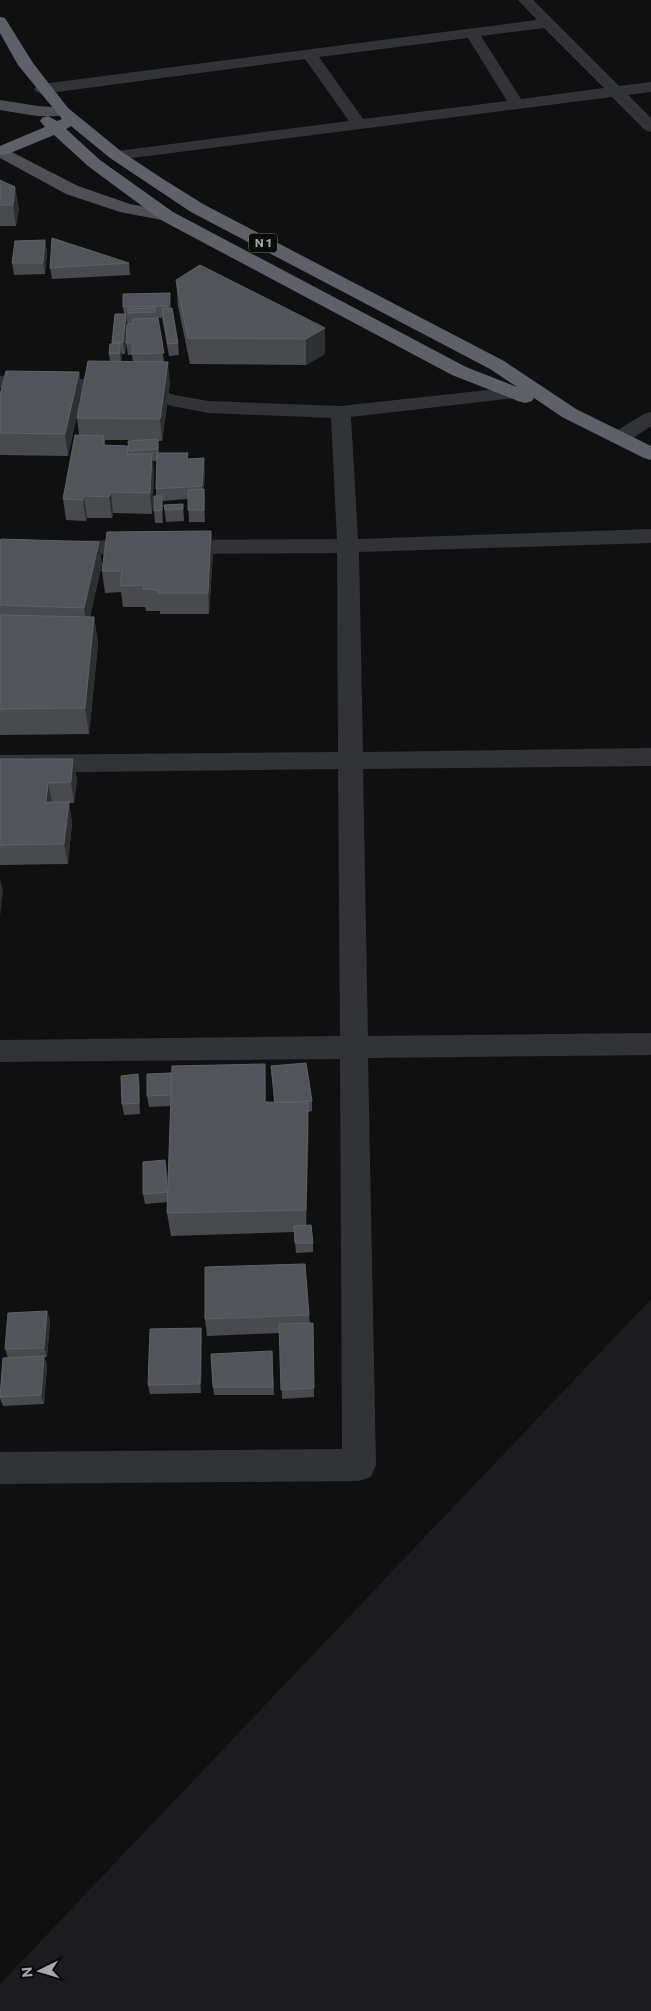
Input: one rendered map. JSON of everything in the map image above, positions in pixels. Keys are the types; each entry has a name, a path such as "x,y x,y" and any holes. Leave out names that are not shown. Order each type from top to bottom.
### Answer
{"highway":[{"name":"N 1","path":"0,21 42,89 66,116 116,155 197,208 497,365 526,393"},
{"name":"N 1","path":"24,91 38,111 54,128 94,163 167,216 459,372 526,393 651,454"},
{"path":"1,151 54,128 66,116"}],"main road":[{"path":"0,105 66,116"},
{"path":"1,151 72,190 126,208 167,216"}],"street":[{"path":"525,0 651,127"},
{"path":"42,89 548,23"},
{"path":"472,33 518,104"},
{"path":"310,54 359,124"},
{"path":"116,155 651,87"},
{"path":"0,382 108,386 208,408 341,412 526,393"},
{"path":"0,1468 359,1465 348,546 341,412"},
{"path":"618,438 651,418"},
{"path":"0,548 348,546 651,536"},
{"path":"0,764 651,757"},
{"path":"0,1051 651,1044"}],"shaded area":[{"path":"651,1299 651,2011 0,2011 0,1984"}],"building":[{"path":"0,180 15,187 13,205 0,205"},
{"path":"52,238 129,263 50,268"},
{"path":"45,240 43,263 12,263 15,241"},
{"path":"200,265 325,328 306,339 188,338 176,280"},
{"path":"170,293 169,306 123,307 123,294"},
{"path":"155,308 155,312 128,313 128,309"},
{"path":"172,308 178,343 168,344 162,309"},
{"path":"115,314 126,314 123,342 112,342"},
{"path":"158,318 164,353 132,354 133,343 126,343 127,325 133,323 133,319"},
{"path":"120,343 120,353 109,354 110,344"},
{"path":"88,361 168,362 160,419 77,418"},
{"path":"6,371 79,372 65,434 0,433 0,395"},
{"path":"75,435 104,436 103,445 128,446 127,454 152,454 150,493 111,492 109,497 84,496 83,500 63,499"},
{"path":"158,439 158,449 129,451 128,441"},
{"path":"157,453 188,453 187,459 204,458 202,486 156,489"},
{"path":"204,489 204,510 188,510 188,490"},
{"path":"154,496 162,496 162,510 154,511"},
{"path":"183,504 183,509 165,510 164,505"},
{"path":"211,531 208,593 158,593 159,590 143,589 144,585 120,586 122,571 102,571 107,532"},
{"path":"1,539 99,542 84,608 0,605"},
{"path":"0,615 94,617 85,708 0,709"},
{"path":"0,759 73,759 71,782 48,783 46,802 69,802 64,844 0,845"},
{"path":"306,1063 312,1101 275,1102 271,1066"},
{"path":"265,1064 265,1102 308,1103 306,1210 167,1213 172,1066"},
{"path":"171,1073 171,1095 147,1096 147,1074"},
{"path":"138,1074 139,1103 122,1104 121,1076"},
{"path":"165,1160 167,1192 143,1194 143,1162"},
{"path":"311,1225 313,1243 295,1243 294,1226"},
{"path":"305,1264 309,1315 205,1319 205,1267"},
{"path":"47,1311 44,1348 5,1349 8,1313"},
{"path":"313,1323 314,1388 281,1390 279,1324"},
{"path":"201,1328 200,1384 148,1385 150,1329"},
{"path":"272,1351 273,1387 213,1387 211,1354"},
{"path":"44,1356 41,1395 0,1397 3,1358"}]}
